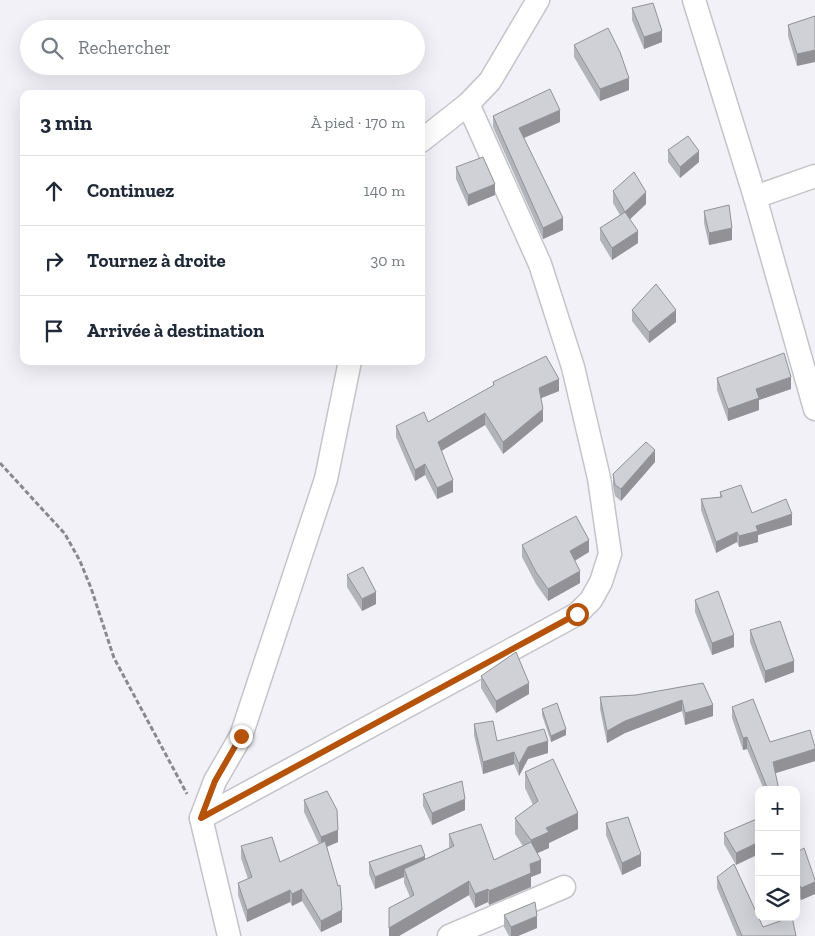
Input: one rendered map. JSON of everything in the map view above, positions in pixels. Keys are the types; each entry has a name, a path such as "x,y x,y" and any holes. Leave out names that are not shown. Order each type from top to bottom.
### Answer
{"street":[{"path":"425,138 468,104 490,81 538,0"},
{"path":"694,0 756,197 815,409"},
{"path":"201,818 577,614 591,600 602,582 610,554 599,478 572,367 540,264 468,104"},
{"path":"756,197 815,176"},
{"path":"229,936 201,818 215,781 241,736 326,479 349,365"},
{"path":"449,936 564,887"}],"path":[{"path":"0,463 65,534 80,561 91,588 114,658 201,818"}],"building":[{"path":"653,3 662,31 644,37 632,8"},
{"path":"815,16 815,50 797,54 788,25"},
{"path":"608,28 620,52 629,78 600,89 574,45"},
{"path":"550,89 560,110 519,128 563,218 543,228 493,116"},
{"path":"688,136 699,151 680,167 668,150"},
{"path":"483,157 495,184 468,195 456,167"},
{"path":"634,172 646,192 625,212 613,191"},
{"path":"729,205 732,228 709,233 704,211"},
{"path":"625,212 638,231 612,248 600,228"},
{"path":"656,284 676,310 649,332 632,310"},
{"path":"784,353 791,377 756,389 759,398 728,409 717,378"},
{"path":"546,356 559,379 539,388 543,409 503,442 485,413 438,442 453,480 437,488 425,464 415,470 396,426 424,412 428,422 494,385 493,382"},
{"path":"646,442 655,450 621,489 615,485 613,474"},
{"path":"741,485 752,513 786,499 792,514 756,526 758,531 739,536 737,532 716,542 701,499 722,497 720,492"},
{"path":"576,516 589,540 570,551 580,571 548,589 536,572 522,545"},
{"path":"363,567 376,592 362,599 347,575"},
{"path":"718,591 734,635 712,643 695,600"},
{"path":"780,621 794,661 765,671 750,630"},
{"path":"516,652 529,683 496,701 481,676"},
{"path":"703,683 713,705 685,713 682,700 625,721 607,731 600,697 636,695"},
{"path":"753,699 770,742 810,730 815,749 773,762 778,786 766,786 747,737 743,738 732,707"},
{"path":"557,703 566,729 551,736 542,709"},
{"path":"493,721 497,741 544,729 548,741 528,747 519,764 514,752 483,762 474,724"},
{"path":"553,759 578,813 546,828 549,832 531,840 515,818 538,801 525,772"},
{"path":"462,781 465,799 432,813 423,794"},
{"path":"327,791 337,810 338,830 321,837 304,800"},
{"path":"628,817 641,854 622,863 606,823"},
{"path":"755,820 755,844 736,853 724,833"},
{"path":"481,824 494,860 531,842 541,860 530,864 531,873 489,891 488,889 475,894 469,881 389,928 389,908 414,895 404,869 454,846 449,834"},
{"path":"272,837 280,862 325,841 338,886 340,885 342,910 321,921 302,889 292,894 290,890 247,910 238,883 252,877 241,846"},
{"path":"421,845 425,856 375,877 369,862"},
{"path":"804,848 815,882 801,888 800,850"},
{"path":"734,864 755,910 755,921 760,921 763,927 780,921 793,921 796,936 742,936 717,877"},
{"path":"535,902 537,916 511,927 504,915"}],"route":[{"path":"241,736 215,781 201,818 577,614"}]}
